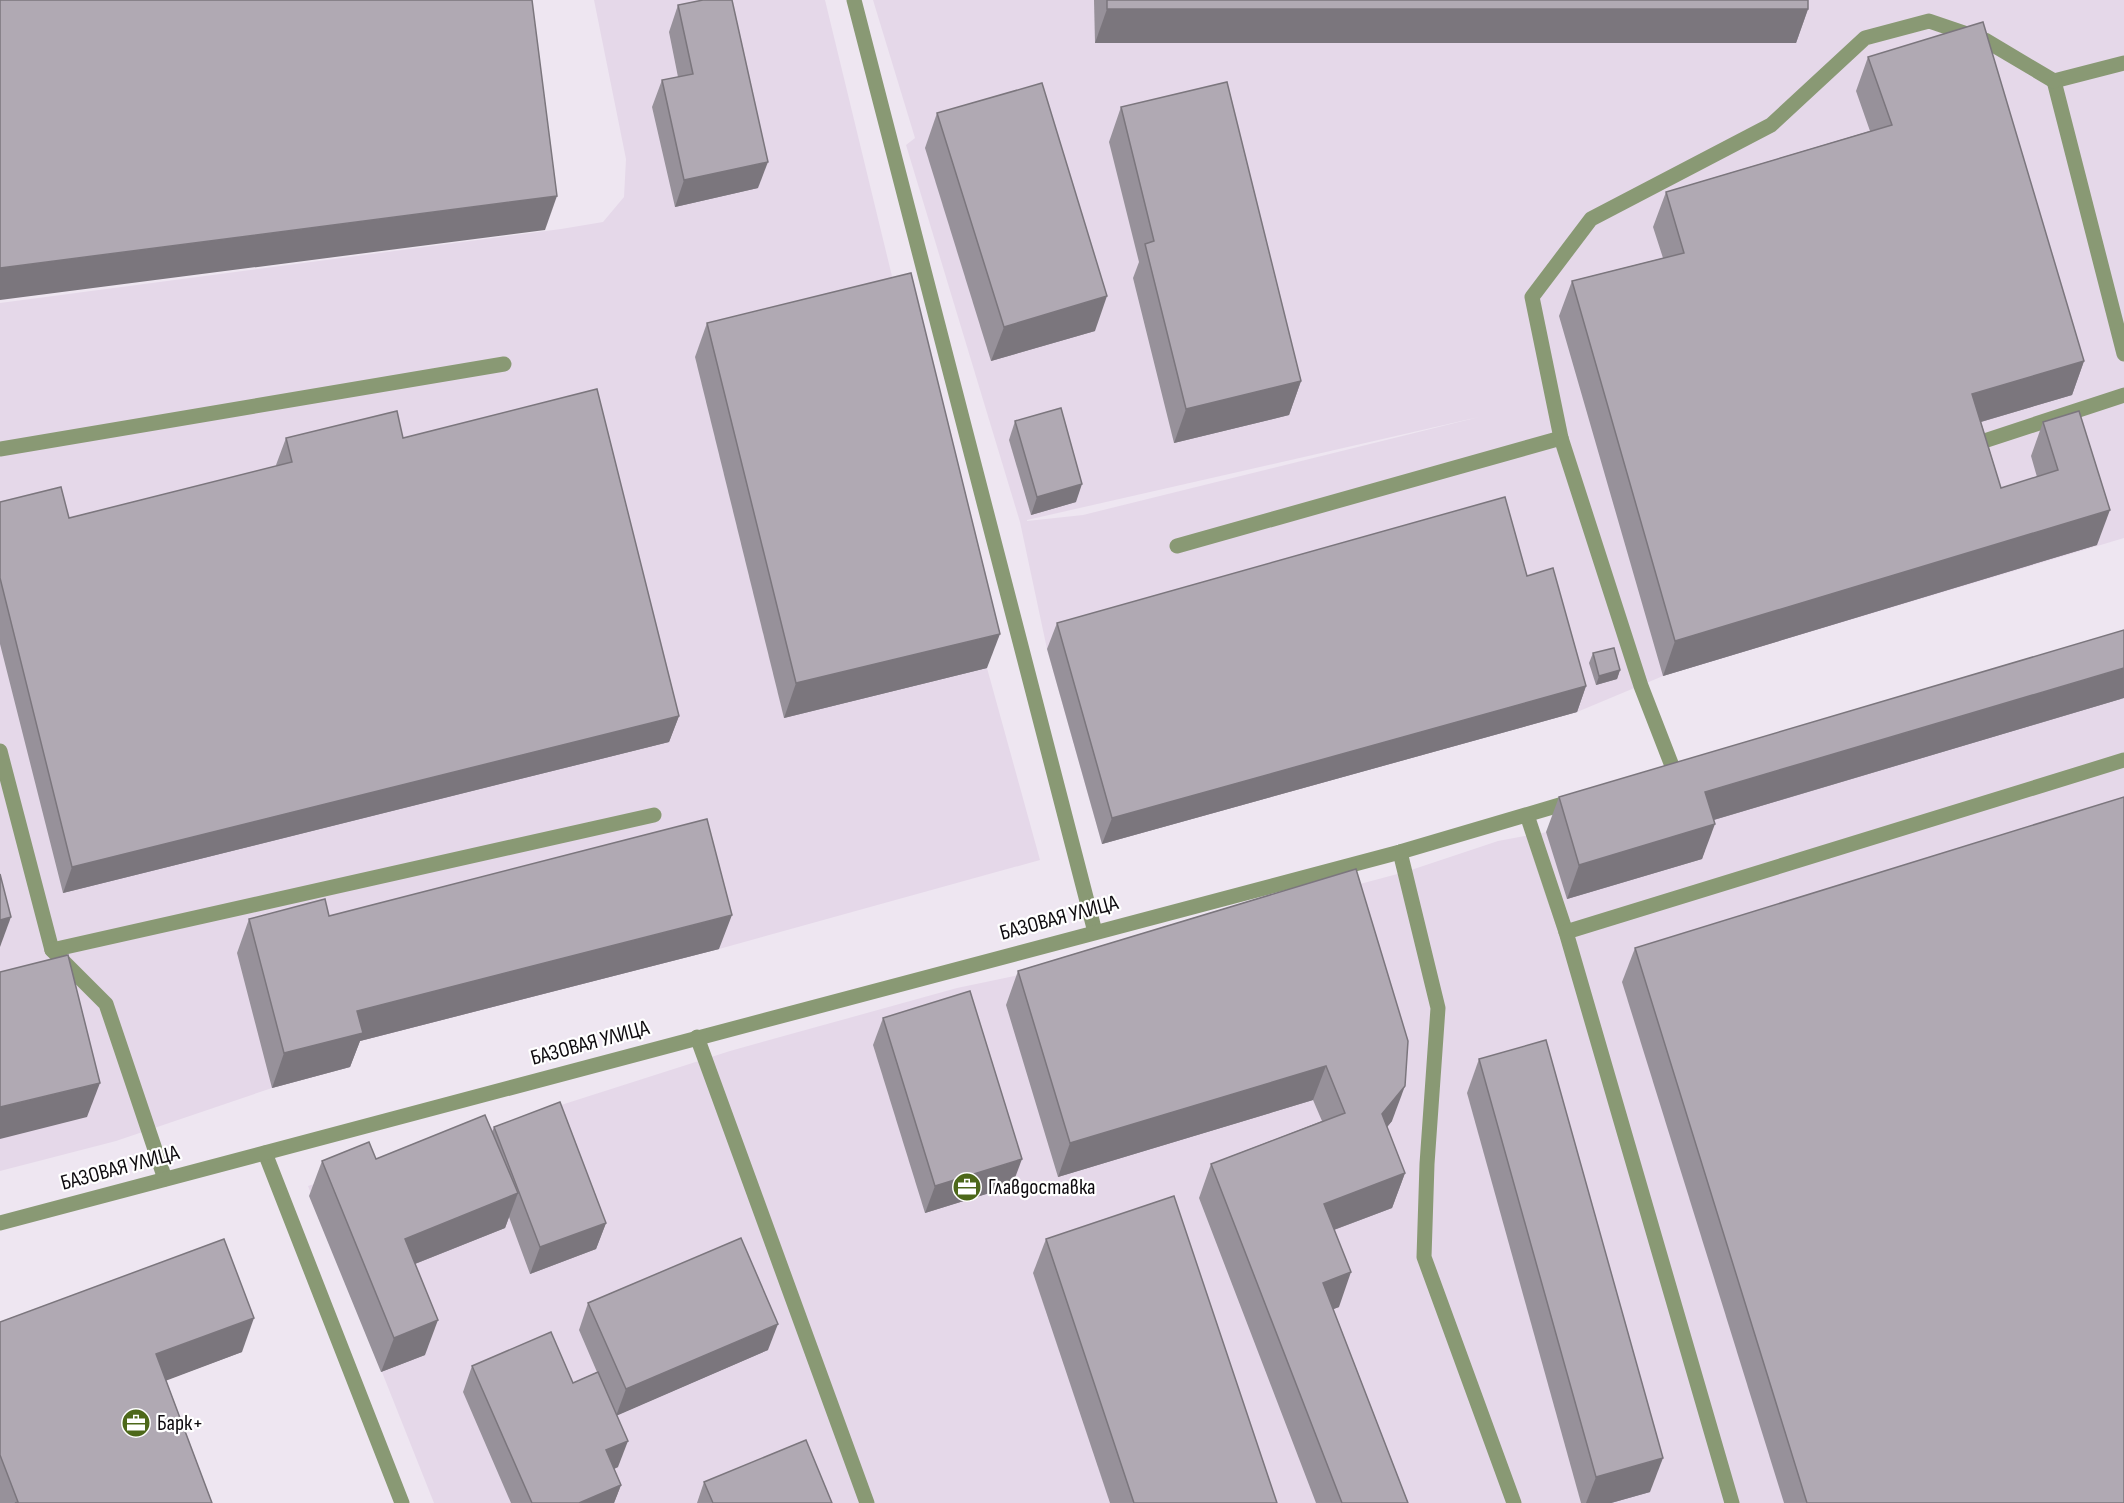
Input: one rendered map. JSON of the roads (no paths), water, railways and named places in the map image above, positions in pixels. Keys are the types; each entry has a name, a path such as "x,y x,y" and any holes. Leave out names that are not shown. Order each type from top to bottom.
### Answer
{"street":[{"path":"854,0 962,410 1095,932"},
{"path":"1674,771 1641,686 1561,438 1532,297 1591,219 1771,125 1865,38 1929,21 1985,40 2054,81 2124,354"},
{"path":"2054,81 2124,63"},
{"path":"0,449 504,364"},
{"path":"1972,445 2124,395"},
{"path":"1177,546 1561,438"},
{"path":"0,751 52,950 106,1004 165,1179"},
{"path":"1566,932 2124,760"},
{"name":"БАЗОВАЯ УЛИЦА","path":"0,1223 1401,852 1584,798"},
{"path":"52,950 654,815"},
{"path":"1527,815 1566,932 1732,1503"},
{"path":"1401,852 1438,1008 1424,1257 1514,1503"},
{"path":"697,1037 867,1503"},
{"path":"265,1153 402,1503"}],"place":[{"name":"Главдоставка","path":"967,1187"},
{"name":"Барк+","path":"136,1423"}]}
